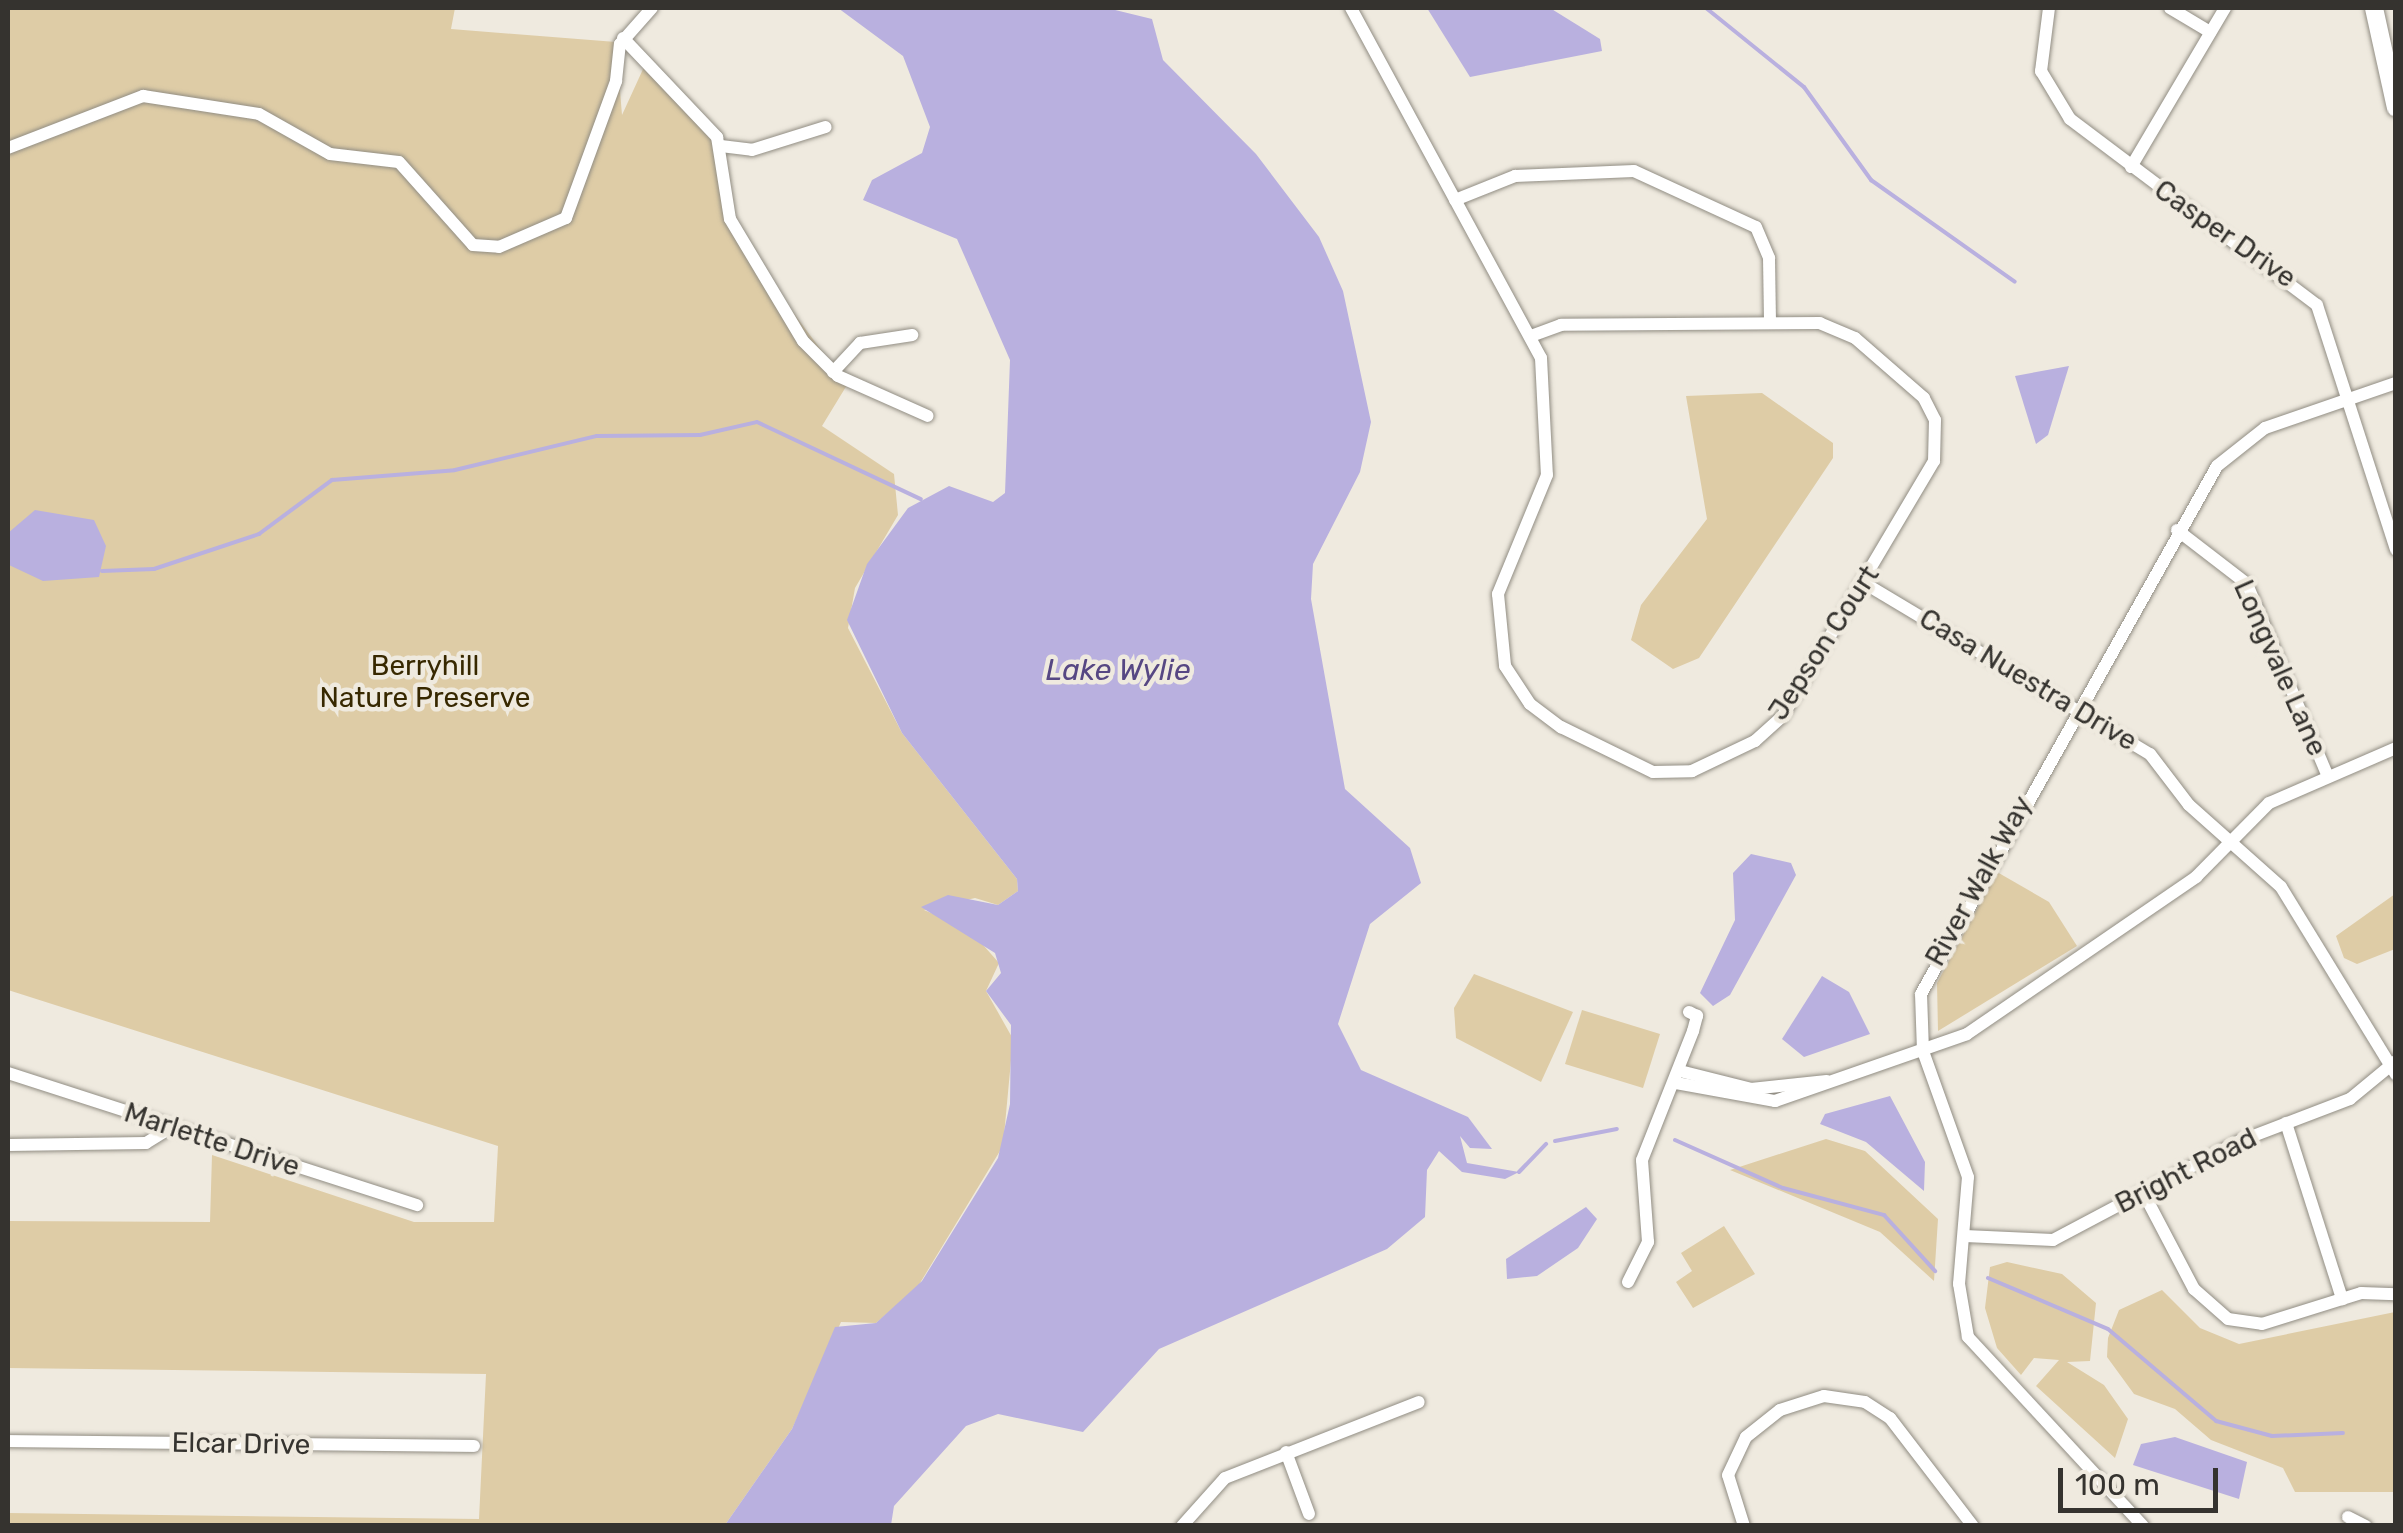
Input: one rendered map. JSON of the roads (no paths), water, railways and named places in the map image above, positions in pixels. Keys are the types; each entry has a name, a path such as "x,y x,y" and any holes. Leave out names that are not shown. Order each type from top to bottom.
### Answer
{"street":[{"path":"8,148 143,96 258,114 330,154 399,162 473,245 500,247 566,218 623,38 652,8"},
{"name":"Jepson Court","path":"1352,8 1541,358 1547,475 1502,580 1496,626 1512,682 1549,720 1653,772 1692,771 1755,741 1782,717 1934,462 1936,420 1924,398 1855,338 1820,323 1561,325 1530,336"},
{"name":"Casper Drive","path":"2048,8 2038,51 2048,88 2070,120 2303,289 2328,327 2346,400 2396,550"},
{"path":"2170,8 2210,32"},
{"path":"2131,167 2224,8"},
{"path":"2374,8 2396,108"},
{"path":"623,38 693,102 721,146 730,219 792,327 833,372 928,416"},
{"path":"721,146 752,150 826,127"},
{"path":"1455,200 1514,176 1634,171 1756,227 1769,258 1770,321"},
{"path":"833,372 860,342 912,335"},
{"name":"River Walk Way","path":"2142,1526 1982,1360 1961,1318 1966,1161 1923,1051 1926,974 2177,530 2236,445 2396,384"},
{"name":"Longvale Lane","path":"2177,530 2246,584 2328,777"},
{"name":"Casa Nuestra Drive","path":"1864,583 2076,705 2150,754 2229,842 2281,887 2393,1068"},
{"path":"1678,1077 1751,1088 1827,1081 1923,1051 1998,1013 2196,877 2269,803 2396,748"},
{"path":"1628,1282 1648,1242 1642,1160 1678,1077 1697,1018 1689,1012"},
{"name":"Bright Road","path":"1965,1236 2039,1243 2286,1123 2350,1099 2393,1068"},
{"name":"Marlette Drive","path":"8,1073 416,1205"},
{"path":"2286,1123 2342,1299"},
{"path":"8,1145 146,1143 172,1127"},
{"path":"2142,1192 2194,1289 2228,1319 2262,1324 2342,1299 2396,1294"},
{"path":"1744,1526 1728,1476 1746,1437 1780,1410 1824,1396 1865,1402 1890,1418 1973,1526"},
{"path":"1182,1526 1214,1484 1419,1402"},
{"name":"Elcar Drive","path":"8,1441 474,1446"},
{"path":"1286,1452 1309,1514"},
{"path":"2348,1517 2366,1526"}],"water":[{"name":"Lake Wylie","path":"838,8 1107,8 1152,19 1163,60 1256,154 1319,237 1343,291 1371,422 1360,472 1313,564 1311,599 1345,789 1410,848 1421,883 1370,924 1338,1024 1361,1070 1468,1117 1492,1149 1470,1148 1460,1136 1467,1163 1519,1172 1505,1179 1462,1172 1439,1151 1427,1170 1425,1217 1387,1249 1159,1349 1083,1432 998,1414 966,1426 894,1506 891,1525 725,1525 792,1429 835,1327 876,1323 922,1281 998,1158 1010,1104 1011,1025 986,991 1001,973 995,953 921,907 948,895 998,905 1018,891 1017,879 902,733 847,620 867,564 908,508 949,486 993,502 1005,493 1010,360 957,239 863,200 872,180 922,153 930,127 903,56"},
{"path":"1427,8 1550,8 1600,39 1602,51 1470,77"},
{"path":"2069,366 2048,435 2036,444 2015,376"},
{"path":"35,510 94,520 106,546 99,577 43,581 9,565 8,533"},
{"path":"1751,854 1791,863 1796,875 1730,995 1713,1006 1700,993 1735,920 1733,873"},
{"path":"1822,976 1849,992 1870,1034 1804,1057 1782,1039"},
{"path":"1890,1096 1925,1162 1924,1191 1866,1142 1820,1124 1825,1114"},
{"path":"1586,1207 1597,1219 1578,1248 1537,1276 1507,1279 1506,1259"},
{"path":"2175,1437 2247,1462 2239,1499 2133,1465 2141,1444"}],"waterway":[{"path":"1706,8 1804,87 1871,180 2015,282"},
{"path":"102,571 154,569 259,534 332,480 455,470 597,436 700,435 757,422 921,499"},
{"path":"1555,1141 1617,1129"},
{"path":"1675,1140 1783,1188 1884,1215 1935,1271"},
{"path":"1519,1172 1546,1144"},
{"path":"1988,1278 2108,1329 2216,1421 2272,1436 2343,1433"}],"park label":[{"name":"Berryhill Nature Preserve","path":"425,682"}]}
